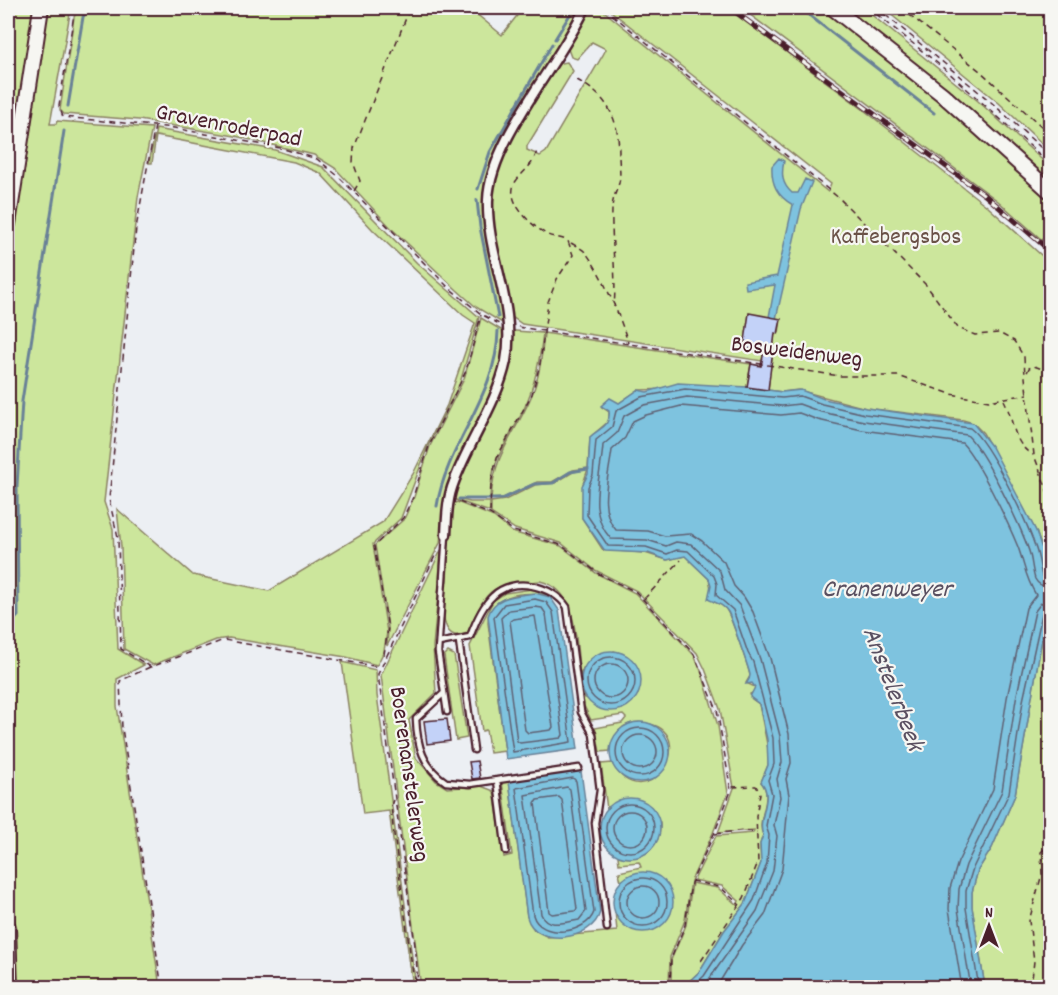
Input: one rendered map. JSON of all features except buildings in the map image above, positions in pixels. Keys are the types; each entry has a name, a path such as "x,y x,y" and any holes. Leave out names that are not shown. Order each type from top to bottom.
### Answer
{"main road":[{"path":"8,224 41,8"},
{"path":"833,8 920,75 1050,191"},
{"path":"8,927 10,987"}],"street":[{"path":"446,535 449,500 458,471 501,379 509,327 488,218 492,175 506,141 585,8"}],"lane":[{"path":"446,535 439,643 447,712"},
{"path":"439,643 459,641 470,637 490,598 506,588 530,586 549,589 559,595 567,607 581,712 593,734 600,790 595,823 607,928"},
{"path":"459,641 474,750"},
{"path":"444,693 417,719 417,743 433,770 450,784 497,780 579,768"},
{"path":"497,780 506,850"}],"path":[{"name":"Gravenroderpad","path":"75,8 58,106 60,115 69,119 155,125 280,148 308,156 330,168 408,249 481,314 509,327"},
{"path":"354,192 360,181 353,162 354,148 410,8"},
{"path":"604,8 840,199 926,285 962,332 999,333 1014,341 1024,357 1035,456 1050,498"},
{"path":"869,8 955,78 1050,164"},
{"path":"878,8 991,102 1050,156"},
{"path":"901,8 980,71 1050,134"},
{"path":"577,80 601,97 616,119 619,183 614,192 612,207 616,285 614,307"},
{"path":"151,667 121,649 118,538 109,499 136,228 155,125"},
{"path":"537,150 532,165 514,185 513,195 524,215 546,234 569,242 585,251 623,322 628,344"},
{"path":"490,514 497,457 523,414 535,384 548,302 557,279 573,255 569,242"},
{"path":"383,659 388,628 374,546 403,518 429,446 461,385 481,314"},
{"name":"Bosweidenweg","path":"509,327 544,330 840,376 898,376 951,394 989,401 1028,394"},
{"path":"1025,377 1029,368 1034,366 1050,372"},
{"path":"1004,399 1010,411 1015,436 1028,452 1035,456"},
{"path":"449,500 490,514 514,531 566,548 593,570 636,592 694,654 700,664 717,710 731,787 714,834 692,881 685,925 670,959 670,987"},
{"name":"Boerenanstelerweg","path":"418,986 378,682 383,659 446,535"},
{"path":"644,599 681,560"},
{"path":"162,987 143,875 120,702 120,681 224,640 380,667"},
{"path":"701,961 748,892 758,862 756,816 760,793 756,786 731,787"},
{"path":"394,798 391,806 396,857 413,974 418,986"},
{"path":"714,834 743,830 757,832"},
{"path":"1031,987 1034,961 1029,921 1042,874 1041,852 1050,844"},
{"path":"396,857 402,856"},
{"path":"692,881 720,887 740,905"}],"green space":[{"path":"8,8 37,8 8,201"},
{"path":"45,8 71,8 50,124 56,124 57,121 152,128 138,197 104,502 113,529 118,649 144,665 117,679 117,706 160,987 18,988 8,788 8,249"},
{"path":"79,8 469,8 502,35 523,8 581,8 524,102 489,179 485,199 504,324 476,307 393,230 335,168 314,155 235,136 139,120 64,114 60,110 74,17"},
{"name":"Kaffebergsbos","path":"590,8 600,8 828,192 831,184 607,8 727,8 860,107 987,206 1050,263 1050,987 985,987 972,907 972,892 978,870 992,848 1015,795 1049,598 1045,558 1036,531 983,433 973,423 963,420 866,408 798,390 782,392 768,390 775,333 779,333 781,319 749,314 744,348 764,351 762,361 522,324 512,317 497,250 492,209 493,189 505,151 514,133 556,64 567,62 573,71 527,146 527,150 540,156 546,152 603,55 606,49 592,42 577,59 571,57 568,49"},
{"path":"741,8 823,8 943,102 1050,200 1050,247 998,201"},
{"path":"843,8 863,8 978,101 1050,167 1050,183 976,116"},
{"path":"883,8 1050,8 1050,151 999,103"},
{"path":"156,129 275,150 323,167 417,263 479,317 460,383 428,446 401,518 373,544 387,632 384,651 377,665 346,657 229,638 216,640 153,665 124,649 121,547 117,509 193,575 269,591 383,522 413,474 447,405 475,323 463,315 373,230 320,173 294,162 156,136 152,163 149,163"},
{"path":"481,318 501,330 543,333 534,382 524,409 497,461 493,472 490,499 458,499 470,502 490,502 490,512 453,499 444,504 440,543 387,646 388,627 375,545 404,519 414,497 430,446 464,379"},
{"path":"544,333 751,364 747,387 638,390 619,403 602,407 609,412 609,421 590,437 588,468 573,470 552,482 537,482 503,498 491,499 500,457 525,411 537,382"},
{"path":"588,469 583,484 582,518 603,550 645,553 667,560 685,556 709,579 714,602 726,609 739,641 750,676 746,683 755,687 754,692 750,694 752,699 759,704 769,754 768,765 761,782 765,788 766,801 761,822 763,835 760,844 761,863 745,904 724,931 699,972 683,987 671,987 671,960 686,925 692,883 718,888 737,905 739,901 722,886 694,880 716,836 753,833 754,830 718,833 734,788 720,709 705,669 697,653 637,591 595,570 561,543 515,529 491,513 491,502 505,500 535,485 555,483 573,472"},
{"path":"457,502 494,517 512,532 561,546 596,573 635,593 694,655 702,673 718,726 728,793 691,881 685,920 670,957 669,987 421,988 381,675 441,550 439,581 447,581 451,505","holes":["540,581 553,586 569,606 573,619 580,676 583,668 614,651 628,657 639,673 638,694 622,709 585,698 582,691 584,706 591,720 623,715 626,718 622,723 595,728 600,752 610,751 618,732 626,725 636,722 650,724 664,732 670,743 669,757 662,770 652,780 639,783 625,779 612,763 601,764 607,809 620,800 660,822 658,839 649,851 635,857 618,856 619,864 639,862 641,867 619,872 621,882 626,878 618,917 615,911 617,931 548,937 534,930 527,916 509,781 502,782 512,855 504,857 494,791 481,786 447,788 436,781 416,758 409,720 436,693 433,646 439,585 444,620 451,633 458,636 467,633 481,605 492,591 509,584"]},
{"path":"532,589 546,595 518,594 501,600 490,613 488,623 505,751 490,753 486,730 482,731 470,646 493,601 505,593"},
{"path":"448,652 454,655 467,738 456,740 444,656"},
{"path":"342,662 376,670 377,695 416,987 359,987 412,980 389,811 363,814"}],"water":[{"path":"779,158 784,161 783,179 792,193 798,193 805,179 812,182 801,209 773,332 769,317 775,285 746,289 745,282 777,276 793,205 783,198 774,184 772,166"},
{"name":"Cranenweyer","path":"678,383 747,387 782,392 801,390 824,399 866,408 973,423 992,447 1036,531 1045,558 1049,598 1015,795 992,848 978,870 972,892 972,907 985,987 683,987 699,972 724,931 745,904 761,863 760,844 763,835 761,829 766,794 761,782 768,765 767,739 759,704 750,697 755,687 752,683 746,684 750,675 730,616 724,607 708,599 711,585 709,579 685,556 667,560 648,553 605,551 582,518 582,486 588,474 590,437 604,427 609,416 609,411 601,406 610,398 619,403 638,390 647,392"},
{"path":"535,593 550,597 559,610 578,749 506,759 488,616 500,600"},
{"path":"605,651 617,651 628,656 636,664 641,681 639,693 628,706 617,711 605,711 594,706 586,698 581,687 581,675 586,664 594,656"},
{"path":"634,722 646,722 657,727 665,735 670,752 668,764 657,777 646,782 634,782 623,777 615,769 610,758 610,746 615,735 623,727"},
{"path":"581,771 600,912 595,922 587,929 564,937 552,937 532,927 527,917 509,781"},
{"path":"630,798 647,803 655,811 660,828 655,845 647,853 630,858 613,853 605,845 600,828 605,811 613,803"},
{"path":"643,872 664,881 673,902 664,923 643,932 622,923 613,902 622,881"}],"waterway":[{"path":"68,106 83,17 88,8"},
{"path":"555,39 574,8"},
{"name":"Anstelerbeek","path":"800,8 934,113"},
{"path":"478,189 490,152 552,44"},
{"path":"13,621 18,616 17,486 22,401 64,131"},
{"path":"477,200 480,227 498,317"},
{"path":"437,506 442,483 489,377 496,355 498,331"},
{"path":"459,499 502,499 534,484 553,483 570,472 588,469"}],"railway":[{"path":"730,8 986,196 1050,251"}]}
